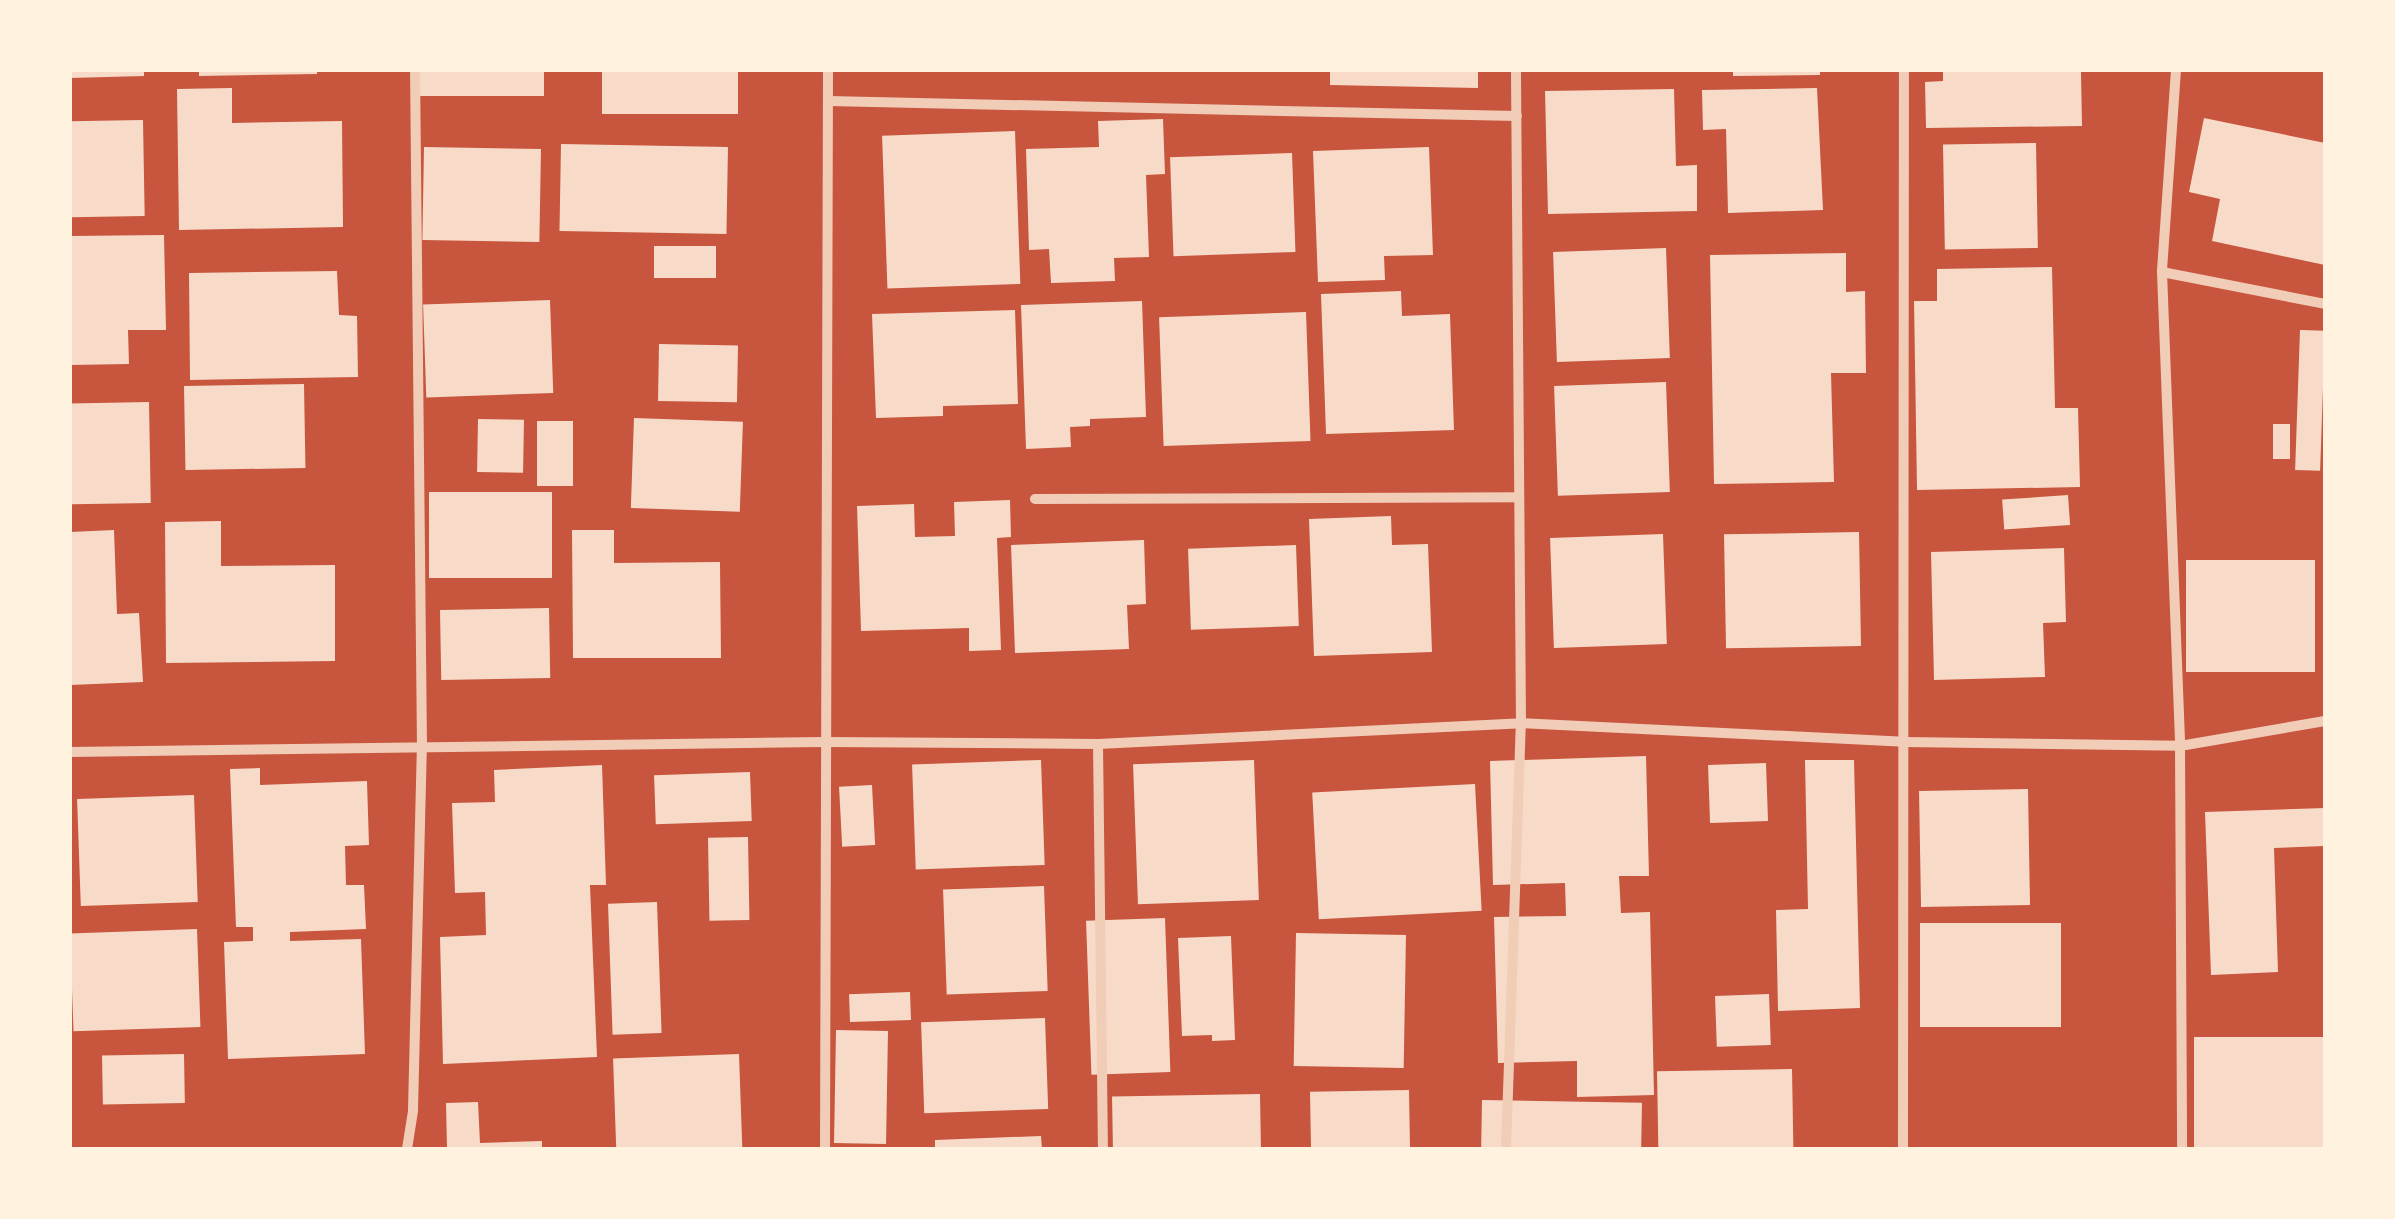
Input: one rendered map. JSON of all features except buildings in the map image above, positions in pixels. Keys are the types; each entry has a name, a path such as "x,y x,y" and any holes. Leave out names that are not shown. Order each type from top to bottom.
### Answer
{"street":[{"path":"407,1149 413,1110 422,748 415,70"},
{"path":"825,1149 828,70"},
{"path":"1506,1149 1521,722 1516,70"},
{"path":"1903,1149 1904,70"},
{"path":"2176,70 2162,272 2180,746 2182,1149"},
{"path":"828,101 1517,116"},
{"path":"2162,272 2325,304"},
{"path":"1035,499 1520,497"},
{"path":"70,752 824,742 1098,744 1521,722 1904,742 2180,746 2325,722"},
{"path":"1098,744 1103,1149"}]}
